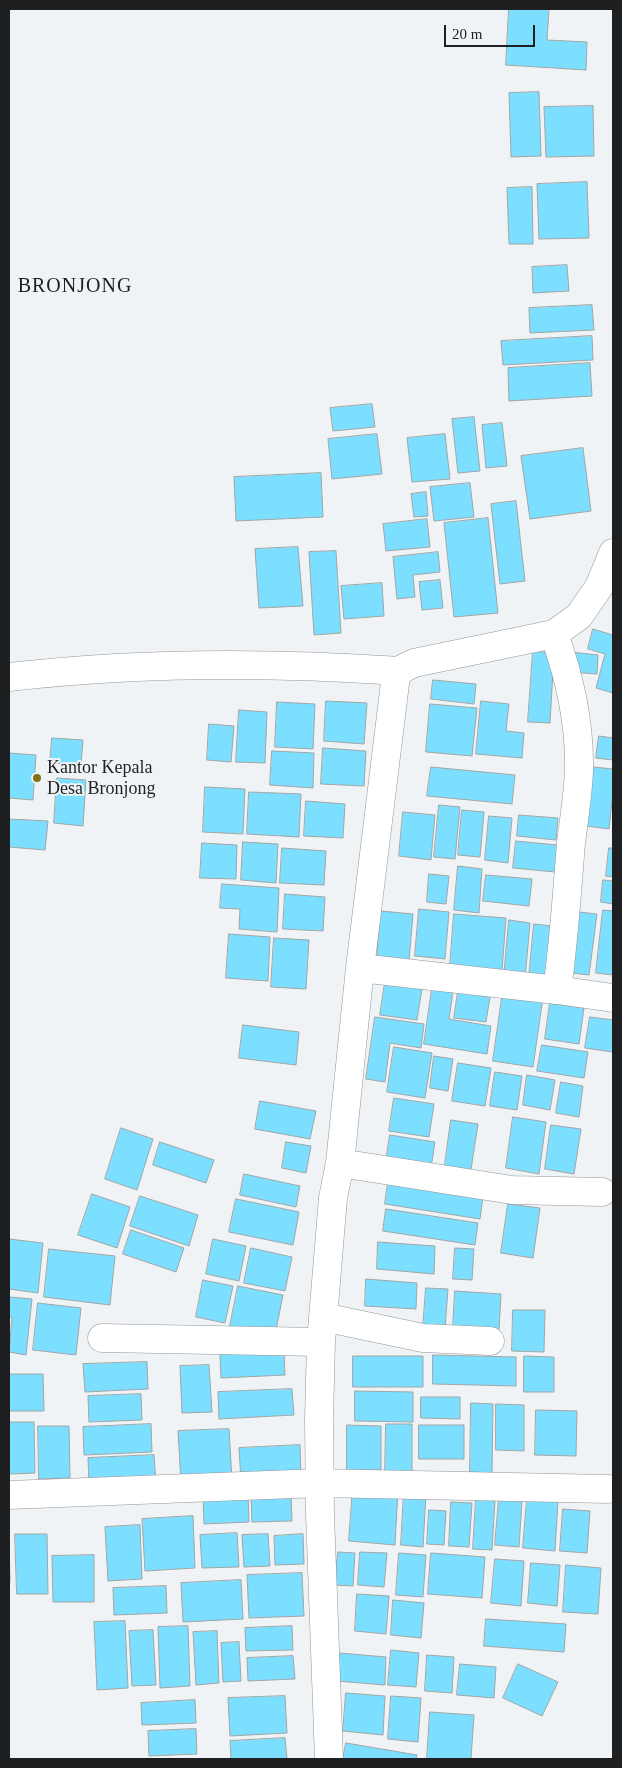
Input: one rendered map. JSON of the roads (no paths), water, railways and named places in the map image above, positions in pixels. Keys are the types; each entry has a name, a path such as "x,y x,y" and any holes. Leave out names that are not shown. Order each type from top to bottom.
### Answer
{"street":[{"path":"329,1759 320,1483 319,1419 322,1330 333,1198 340,1163 360,968 396,675 414,663 554,634 579,616 599,587 613,553"},
{"path":"554,634 563,656 573,696 578,736 579,771 564,941 557,990"},
{"path":"9,677 118,667 199,665 340,667 400,671"},
{"path":"360,968 613,998"},
{"path":"340,1163 512,1190 602,1192"},
{"path":"102,1338 322,1330 490,1341"},
{"path":"9,1496 320,1483 608,1489"}],"place":[{"name":"Kantor Kepala Desa Bronjong","path":"37,778"}],"district":[{"name":"BRONJONG","path":"75,287"}]}
